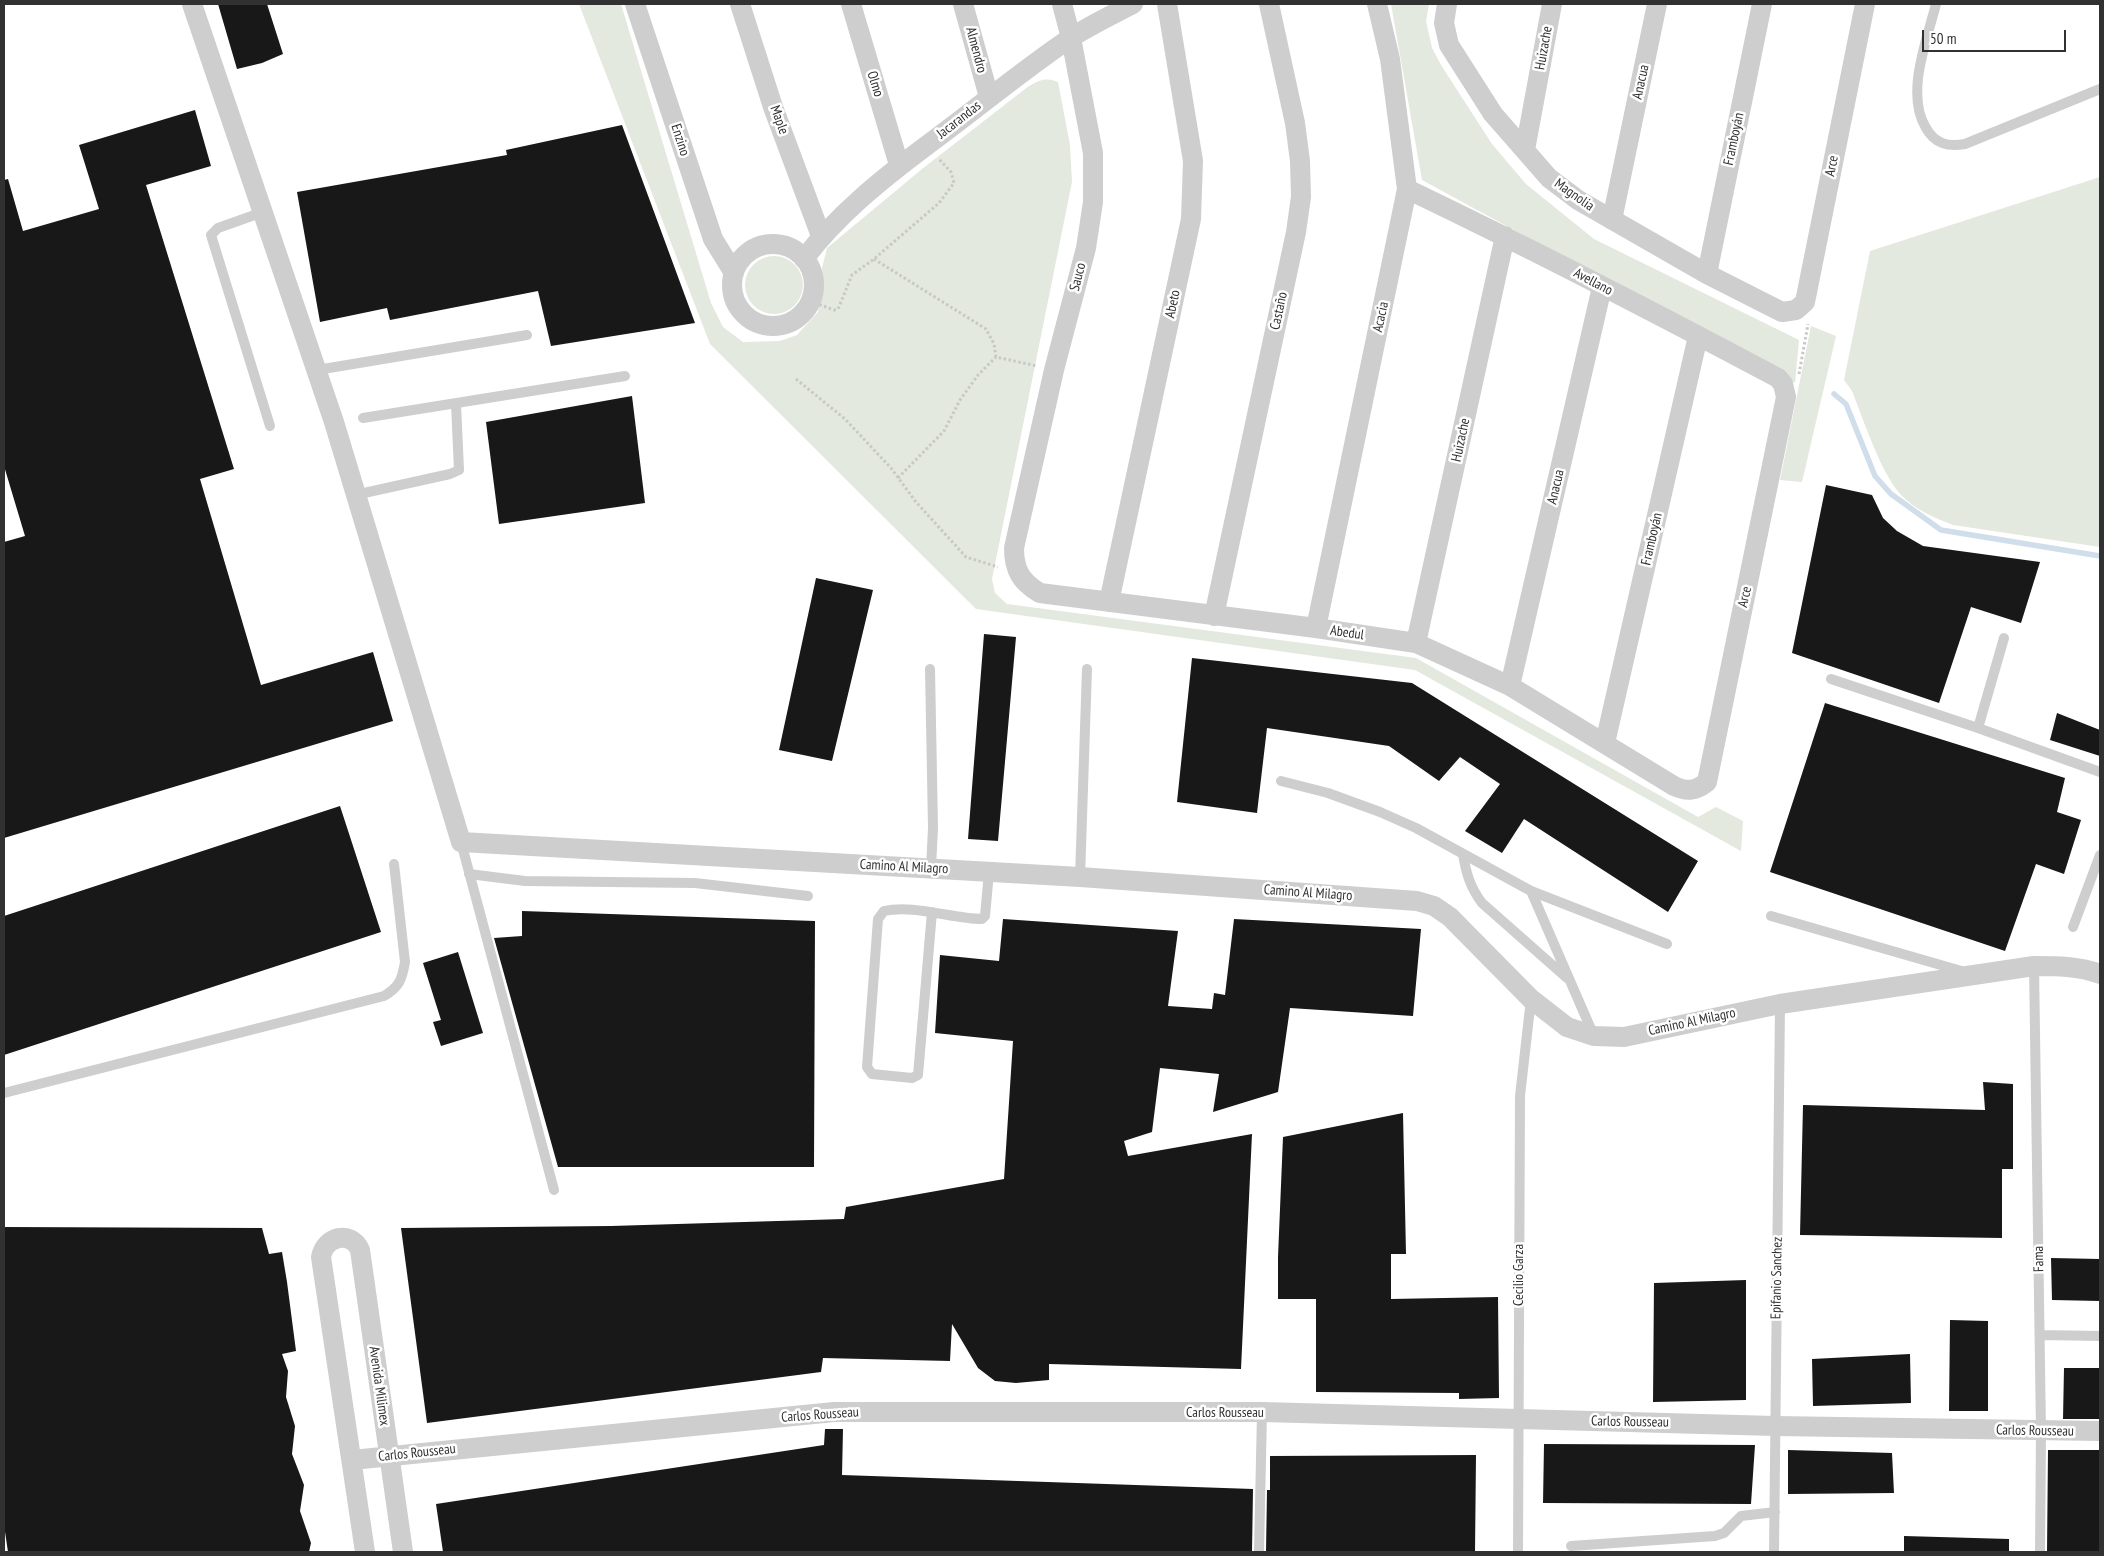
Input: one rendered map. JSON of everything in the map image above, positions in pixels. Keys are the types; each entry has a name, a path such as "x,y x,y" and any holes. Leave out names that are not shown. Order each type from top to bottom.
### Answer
{"street":[{"path":"192,4 317,370 461,842"},
{"name":"Enzino","path":"635,4 713,239 734,273"},
{"name":"Maple","path":"740,4 773,107 821,236"},
{"name":"Olmo","path":"851,4 899,165"},
{"name":"Almendro","path":"963,4 988,97"},
{"name":"Sauco","path":"1017,573 1014,548 1054,370 1086,248 1093,202 1094,153 1071,38 1062,4"},
{"name":"Jacarandas","path":"804,259 821,236 899,165 988,97 1071,38 1133,4"},
{"name":"Abeto","path":"1109,602 1191,219 1193,161 1167,4"},
{"name":"Castaño","path":"1214,616 1296,232 1300,197 1300,161 1295,123 1269,4"},
{"name":"Acacia","path":"1316,628 1407,189 1390,59 1377,4"},
{"name":"Magnolia","path":"1447,4 1444,23 1449,45 1493,114 1549,178 1578,200 1612,220 1707,274 1782,312 1796,310 1805,302"},
{"name":"Huizache","path":"1525,150 1552,4"},
{"name":"Anacua","path":"1612,220 1657,4"},
{"name":"Framboyán","path":"1707,274 1762,4"},
{"name":"Arce","path":"1805,302 1865,4"},
{"name":"Avellano","path":"1407,189 1505,236 1778,378 1783,384 1786,397"},
{"name":"Huizache","path":"1416,643 1505,236"},
{"path":"764,245 785,246 798,253 804,259 812,274 814,283 810,301 803,313 788,323 772,326 756,323 742,312 732,290 734,273 745,255 764,245"},
{"name":"Anacua","path":"1510,686 1602,287"},
{"name":"Framboyán","path":"1605,743 1698,336"},
{"name":"Arce","path":"1674,786 1690,790 1700,788 1707,782 1786,397"},
{"name":"Abedul","path":"1017,573 1028,587 1040,593 1316,628 1416,643 1510,686 1674,786"},
{"name":"Camino Al Milagro","path":"461,842 1080,877 1417,901 1434,906 1450,917 1530,999 1567,1027 1594,1036 1624,1037 1780,1004 2034,966 2066,966 2090,970 2100,974"},
{"name":"Avenida Milimex","path":"352,1460 321,1257 327,1243 335,1239 350,1239 357,1244 360,1250 403,1552"},
{"name":"Carlos Rousseau","path":"352,1460 834,1412 1262,1412 1775,1426 2100,1431"},
{"path":"352,1460 365,1552"}],"lane":[{"path":"1936,4 1919,74 1916,99 1920,119 1929,134 1941,143 1954,146 1965,144 2100,89"},
{"path":"263,212 218,228 211,235 270,426"},
{"path":"317,370 527,335"},
{"path":"364,418 625,376"},
{"path":"355,495 450,474 459,470 456,404"},
{"path":"1978,728 2004,638"},
{"path":"930,669 931,868"},
{"path":"1080,877 1087,669"},
{"path":"1831,679 1978,728 2100,772"},
{"path":"1281,782 1328,793 1380,812 1416,828 1531,891 1667,944"},
{"path":"461,842 554,1190"},
{"path":"1463,854 1467,877 1472,890 1482,903 1570,980"},
{"path":"2073,927 2100,855"},
{"path":"4,1094 384,996 395,989 402,976 404,962 394,864"},
{"path":"932,912 918,1075 912,1078 872,1074 867,1067 878,919 884,912 890,910 932,912 984,918 989,872"},
{"path":"469,874 525,881 695,883 808,896"},
{"path":"1531,891 1594,1036"},
{"path":"1771,916 1976,975"},
{"name":"Fama","path":"2034,966 2041,1431 2040,1552"},
{"name":"Cecilio Garza","path":"1518,1552 1520,1096 1530,999"},
{"name":"Epifanio Sanchez","path":"1774,1552 1780,1004"},
{"path":"2040,1335 2100,1336"},
{"path":"1259,1552 1262,1412"},
{"path":"1571,1546 1715,1536 1724,1533 1741,1516 1775,1512"}],"path":[{"path":"810,301 834,310 838,309 852,275 874,259 939,203 954,183 951,172 926,146"},
{"path":"874,259 986,329 994,344 996,357"},
{"path":"1786,397 1796,390 1808,325 1805,302"},
{"path":"996,357 1054,370"},
{"path":"898,478 944,431 960,400 978,375 996,357"},
{"path":"796,379 845,419 891,468 916,502 966,557 1017,573"}],"shaded area":[{"path":"579,4 621,4 711,303 723,327 743,342 780,341 797,335 818,312 823,283 822,268 827,248 922,169 1029,86 1043,80 1058,82 1070,145 1072,182 992,579 995,593 1007,604 1416,658 1698,817 1716,807 1743,821 1741,851 1415,670 976,609 710,344"},
{"path":"1391,4 1429,4 1426,21 1432,48 1441,65 1492,144 1526,184 1594,239 1799,340 1795,383 1422,180"},
{"path":"2100,177 2100,547 1953,525 1926,513 1907,501 1887,475 1852,391 1844,380 1870,251"},
{"path":"774,256 790,261 798,269 803,285 798,301 790,309 774,314 758,309 750,301 745,285 750,269 758,261"},
{"path":"1811,326 1836,336 1802,482 1780,480"}],"building":[{"path":"218,4 267,4 283,54 262,63 237,69"},
{"path":"195,110 211,166 146,185 234,469 200,479 261,685 373,652 393,721 4,838 4,542 25,536 4,466 4,180 8,179 23,231 99,209 79,145"},
{"path":"622,125 695,323 551,346 538,291 390,320 387,308 320,322 297,192 507,155 506,150"},
{"path":"632,396 645,503 499,524 486,422"},
{"path":"1826,485 1872,495 1883,518 1897,531 1923,546 2040,562 2021,623 1971,607 1939,703 1792,653"},
{"path":"816,578 873,590 832,761 779,750"},
{"path":"984,634 1016,637 998,841 968,839"},
{"path":"1192,658 1412,683 1698,861 1668,912 1524,819 1502,853 1465,831 1500,784 1460,757 1439,781 1389,746 1267,728 1257,813 1177,802"},
{"path":"1825,703 2065,778 2057,812 2081,820 2064,874 2036,864 2005,951 1770,872"},
{"path":"2057,713 2100,730 2100,756 2050,740"},
{"path":"340,806 381,932 4,1055 4,916"},
{"path":"522,911 815,921 814,1167 558,1167 494,938 522,936"},
{"path":"1003,919 1178,931 1168,1006 1212,1009 1214,993 1225,995 1234,919 1421,929 1413,1016 1290,1008 1278,1092 1213,1112 1219,1074 1160,1068 1152,1132 1124,1141 1128,1156 1252,1134 1241,1369 1049,1364 1049,1380 1016,1383 995,1381 978,1368 952,1324 950,1361 823,1358 821,1372 427,1423 401,1228 611,1226 844,1219 846,1207 1004,1179 1013,1041 935,1033 940,955 999,961"},
{"path":"458,952 483,1033 441,1046 433,1022 441,1020 423,963"},
{"path":"1983,1082 2013,1084 2013,1169 2002,1169 2002,1238 1800,1235 1803,1105 1985,1110"},
{"path":"1403,1113 1406,1254 1391,1254 1391,1299 1498,1297 1499,1398 1459,1399 1459,1393 1316,1392 1316,1299 1278,1299 1283,1137"},
{"path":"4,1227 262,1228 269,1254 282,1252 287,1282 296,1351 282,1354 288,1371 286,1397 295,1426 292,1454 304,1485 300,1511 311,1543 309,1552 8,1552 4,1525"},
{"path":"2051,1258 2100,1259 2100,1301 2052,1300"},
{"path":"1746,1280 1746,1400 1653,1402 1654,1283"},
{"path":"1950,1320 1988,1321 1988,1411 1949,1411"},
{"path":"1910,1354 1911,1403 1813,1406 1812,1359"},
{"path":"2064,1368 2100,1368 2100,1419 2063,1419"},
{"path":"825,1429 843,1429 842,1475 1253,1489 1252,1552 443,1552 436,1504 824,1445"},
{"path":"1544,1444 1755,1445 1751,1504 1543,1503"},
{"path":"1788,1450 1892,1453 1894,1493 1788,1494"},
{"path":"2048,1450 2100,1450 2100,1552 2047,1552"},
{"path":"1476,1455 1475,1552 1266,1552 1267,1490 1270,1490 1270,1456"},
{"path":"1904,1536 2009,1539 2009,1552 1904,1552"}],"waterway":[{"path":"1834,394 1846,404 1875,476 1891,494 1941,530 2100,556"}]}
